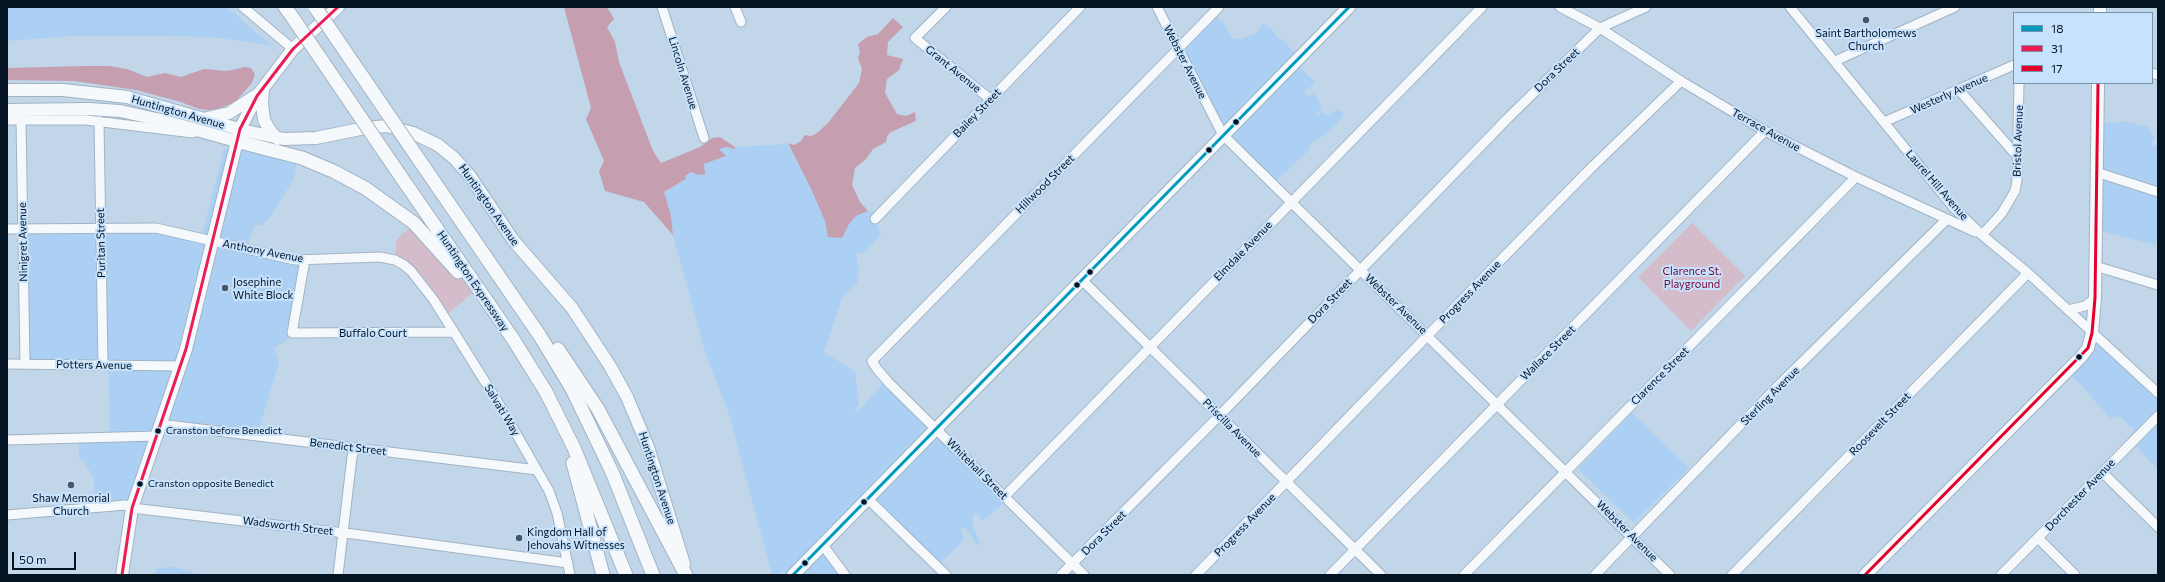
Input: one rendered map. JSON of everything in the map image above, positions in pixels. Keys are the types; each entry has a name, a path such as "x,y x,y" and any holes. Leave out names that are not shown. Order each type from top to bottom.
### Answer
{"highway":[{"name":"Huntington Expressway","path":"285,7 513,339 546,392 577,455 626,575"},
{"path":"315,7 540,336 572,389 612,472 653,575"},
{"path":"238,135 319,164 365,188 392,206 429,238 513,339"},
{"path":"470,234 542,327 592,398 686,575"},
{"path":"546,392 577,478 603,575"}],"main road":[{"path":"122,575 132,508 181,366 238,135 249,109 273,74 291,51 338,7"},
{"path":"793,575 867,498 937,430 1223,135 1350,7"},
{"path":"1865,575 2082,356 2088,348 2092,333 2095,298 2098,84"},
{"path":"204,118 229,113 246,103 263,88"},
{"path":"263,88 263,118 269,129 278,138"},
{"name":"Huntington Avenue","path":"7,90 55,90 111,95 144,101 204,118 238,135"},
{"name":"Huntington Avenue","path":"7,110 84,108 120,111 165,121 214,135 278,138 316,138 365,128 394,127 413,133 432,142 454,158 480,189 516,244 572,308 614,373 648,447 686,575"}],"street":[{"path":"243,7 291,51"},
{"name":"Lincoln Avenue","path":"662,7 704,138"},
{"path":"735,7 741,22"},
{"name":"Grant Avenue","path":"946,7 915,38 990,99"},
{"name":"Bailey Street","path":"875,219 1080,7"},
{"name":"Webster Avenue","path":"1157,7 1223,135 1566,470 1670,575"},
{"name":"Hillwood Street","path":"872,361 1219,7"},
{"name":"Elmdale Avenue","path":"1005,496 1482,7"},
{"name":"Terrace Avenue","path":"1560,7 1600,28 1681,81 1765,131 1856,177 1982,235"},
{"name":"Dora Street","path":"1061,575 1220,415 1508,118 1600,28 1646,7"},
{"name":"Laurel Hill Avenue","path":"1790,7 1835,60 1953,207 1982,235 2028,274 2158,393"},
{"path":"1835,60 1933,11 1955,7"},
{"name":"Westerly Avenue","path":"1884,122 2013,65"},
{"name":"Progress Avenue","path":"1196,575 1590,169 1681,81"},
{"name":"Bristol Avenue","path":"1982,235 2002,214 2011,200 2017,180 2019,84"},
{"path":"1959,90 2017,156"},
{"name":"Huntington Avenue","path":"7,120 72,119 214,135"},
{"name":"Ninigret Avenue","path":"22,120 25,364"},
{"name":"Puritan Street","path":"99,121 104,365"},
{"name":"Wallace Street","path":"1330,575 1765,131"},
{"path":"2096,172 2158,192"},
{"name":"Clarence Street","path":"1464,575 1856,177"},
{"name":"Sterling Avenue","path":"1595,575 1778,387 1947,219"},
{"name":"Anthony Avenue","path":"7,230 156,228 305,260 380,257 400,263"},
{"name":"Buffalo Court","path":"305,260 292,333 454,332"},
{"name":"Salvati Way","path":"400,263 411,271 454,332 549,491 557,513 570,575"},
{"path":"2095,266 2158,285"},
{"name":"Roosevelt Street","path":"1732,575 2028,274"},
{"name":"Priscilla Avenue","path":"1083,281 1381,575"},
{"path":"2068,310 2085,306 2095,298"},
{"name":"Whitehall Street","path":"872,361 877,369 937,430 1084,575"},
{"name":"Potters Avenue","path":"7,364 181,366"},
{"name":"Dorchester Avenue","path":"2001,575 2158,416"},
{"name":"Benedict Street","path":"160,424 537,470"},
{"path":"7,440 156,436"},
{"path":"338,575 355,448"},
{"path":"2102,472 2158,527"},
{"path":"867,498 946,575"},
{"name":"Wadsworth Street","path":"7,515 126,505 132,508 343,533 568,563"},
{"path":"2038,538 2075,575"},
{"path":"822,544 845,575"}],"shaded area":[{"path":"7,7 227,7 271,45 211,37 167,36 71,36 7,41"},
{"path":"564,7 607,7 614,19 607,27 615,42 619,62 653,151 661,163 700,147 712,138 720,137 735,147 735,149 726,147 719,149 726,156 704,164 705,174 698,175 691,172 685,176 686,179 664,192 671,216 673,235 644,202 605,191 599,171 604,161 586,119 591,108"},
{"path":"1211,12 1224,24 1231,37 1236,39 1241,39 1256,33 1263,23 1271,28 1278,38 1283,40 1299,58 1297,64 1316,83 1304,91 1307,96 1315,94 1322,107 1315,115 1323,112 1326,115 1338,110 1344,115 1332,129 1310,145 1309,150 1274,183 1225,137 1177,48"},
{"path":"893,18 903,27 888,42 887,55 903,59 899,70 887,79 885,93 897,114 906,116 915,112 916,121 891,132 887,136 886,142 873,149 866,159 855,168 852,185 860,202 868,211 856,216 849,224 842,238 828,237 825,221 788,143 794,145 801,141 805,135 811,136 817,133 828,123 859,83 862,69 858,58 860,52 858,44 867,37 878,34"},
{"path":"109,66 127,69 147,77 165,73 181,77 204,69 227,71 245,67 251,68 255,74 252,83 235,102 218,109 209,110 199,109 181,102 136,90 74,81 7,80 7,68"},
{"path":"2122,121 2149,127 2155,139 2150,144 2153,146 2158,144 2158,232 2155,245 2094,229 2098,122 2117,123"},
{"path":"788,144 812,191 825,221 828,236 842,238 847,226 856,216 868,211 877,212 875,219 881,234 865,252 856,254 859,269 857,283 842,298 824,352 855,372 859,404 854,414 884,382 1007,500 983,521 977,514 973,514 972,524 980,544 977,545 966,528 961,528 964,540 938,566 867,499 822,541 846,575 786,575 783,571 779,575 772,575 729,414 706,355 673,235 671,216 664,192 685,180 685,176 703,169 704,164 726,156 718,149 727,146 735,149 735,147"},
{"path":"224,149 247,151 297,162 293,180 268,220 261,225 255,225 248,243 248,247 304,259 286,331 289,335 286,341 274,348 279,363 257,436 163,425 132,506 94,507 94,479 85,463 79,457 78,437 110,435 108,362 24,361 22,226 93,225 202,236"},
{"path":"2090,331 2158,391 2158,470 2129,439 2134,430 2119,416 2110,418 2082,386 2065,371 2080,354"},
{"path":"1632,413 1689,468 1634,523 1578,469"},
{"path":"174,567 195,573 197,575 154,575 158,568"}],"green space":[{"name":"Clarence St. Playground","path":"1692,223 1745,276 1691,331 1638,277"},
{"path":"414,224 476,290 444,317 412,272 394,261 397,239"}],"transit line":[{"name":"31","path":"122,575 132,508 186,349 240,129 257,96 293,49 338,7"},
{"name":"18","path":"793,575 1349,7"},
{"name":"17","path":"1865,575 2088,348 2092,333 2095,298 2098,84"}],"place":[{"name":"Saint Bartholomews Church","path":"1866,20"},
{"name":"Josephine White Block","path":"225,288"},
{"name":"Cranston before Benedict","path":"158,431"},
{"name":"Cranston opposite Benedict","path":"140,484"},
{"name":"Shaw Memorial Church","path":"71,485"},
{"name":"Kingdom Hall of Jehovahs Witnesses","path":"519,538"}]}
